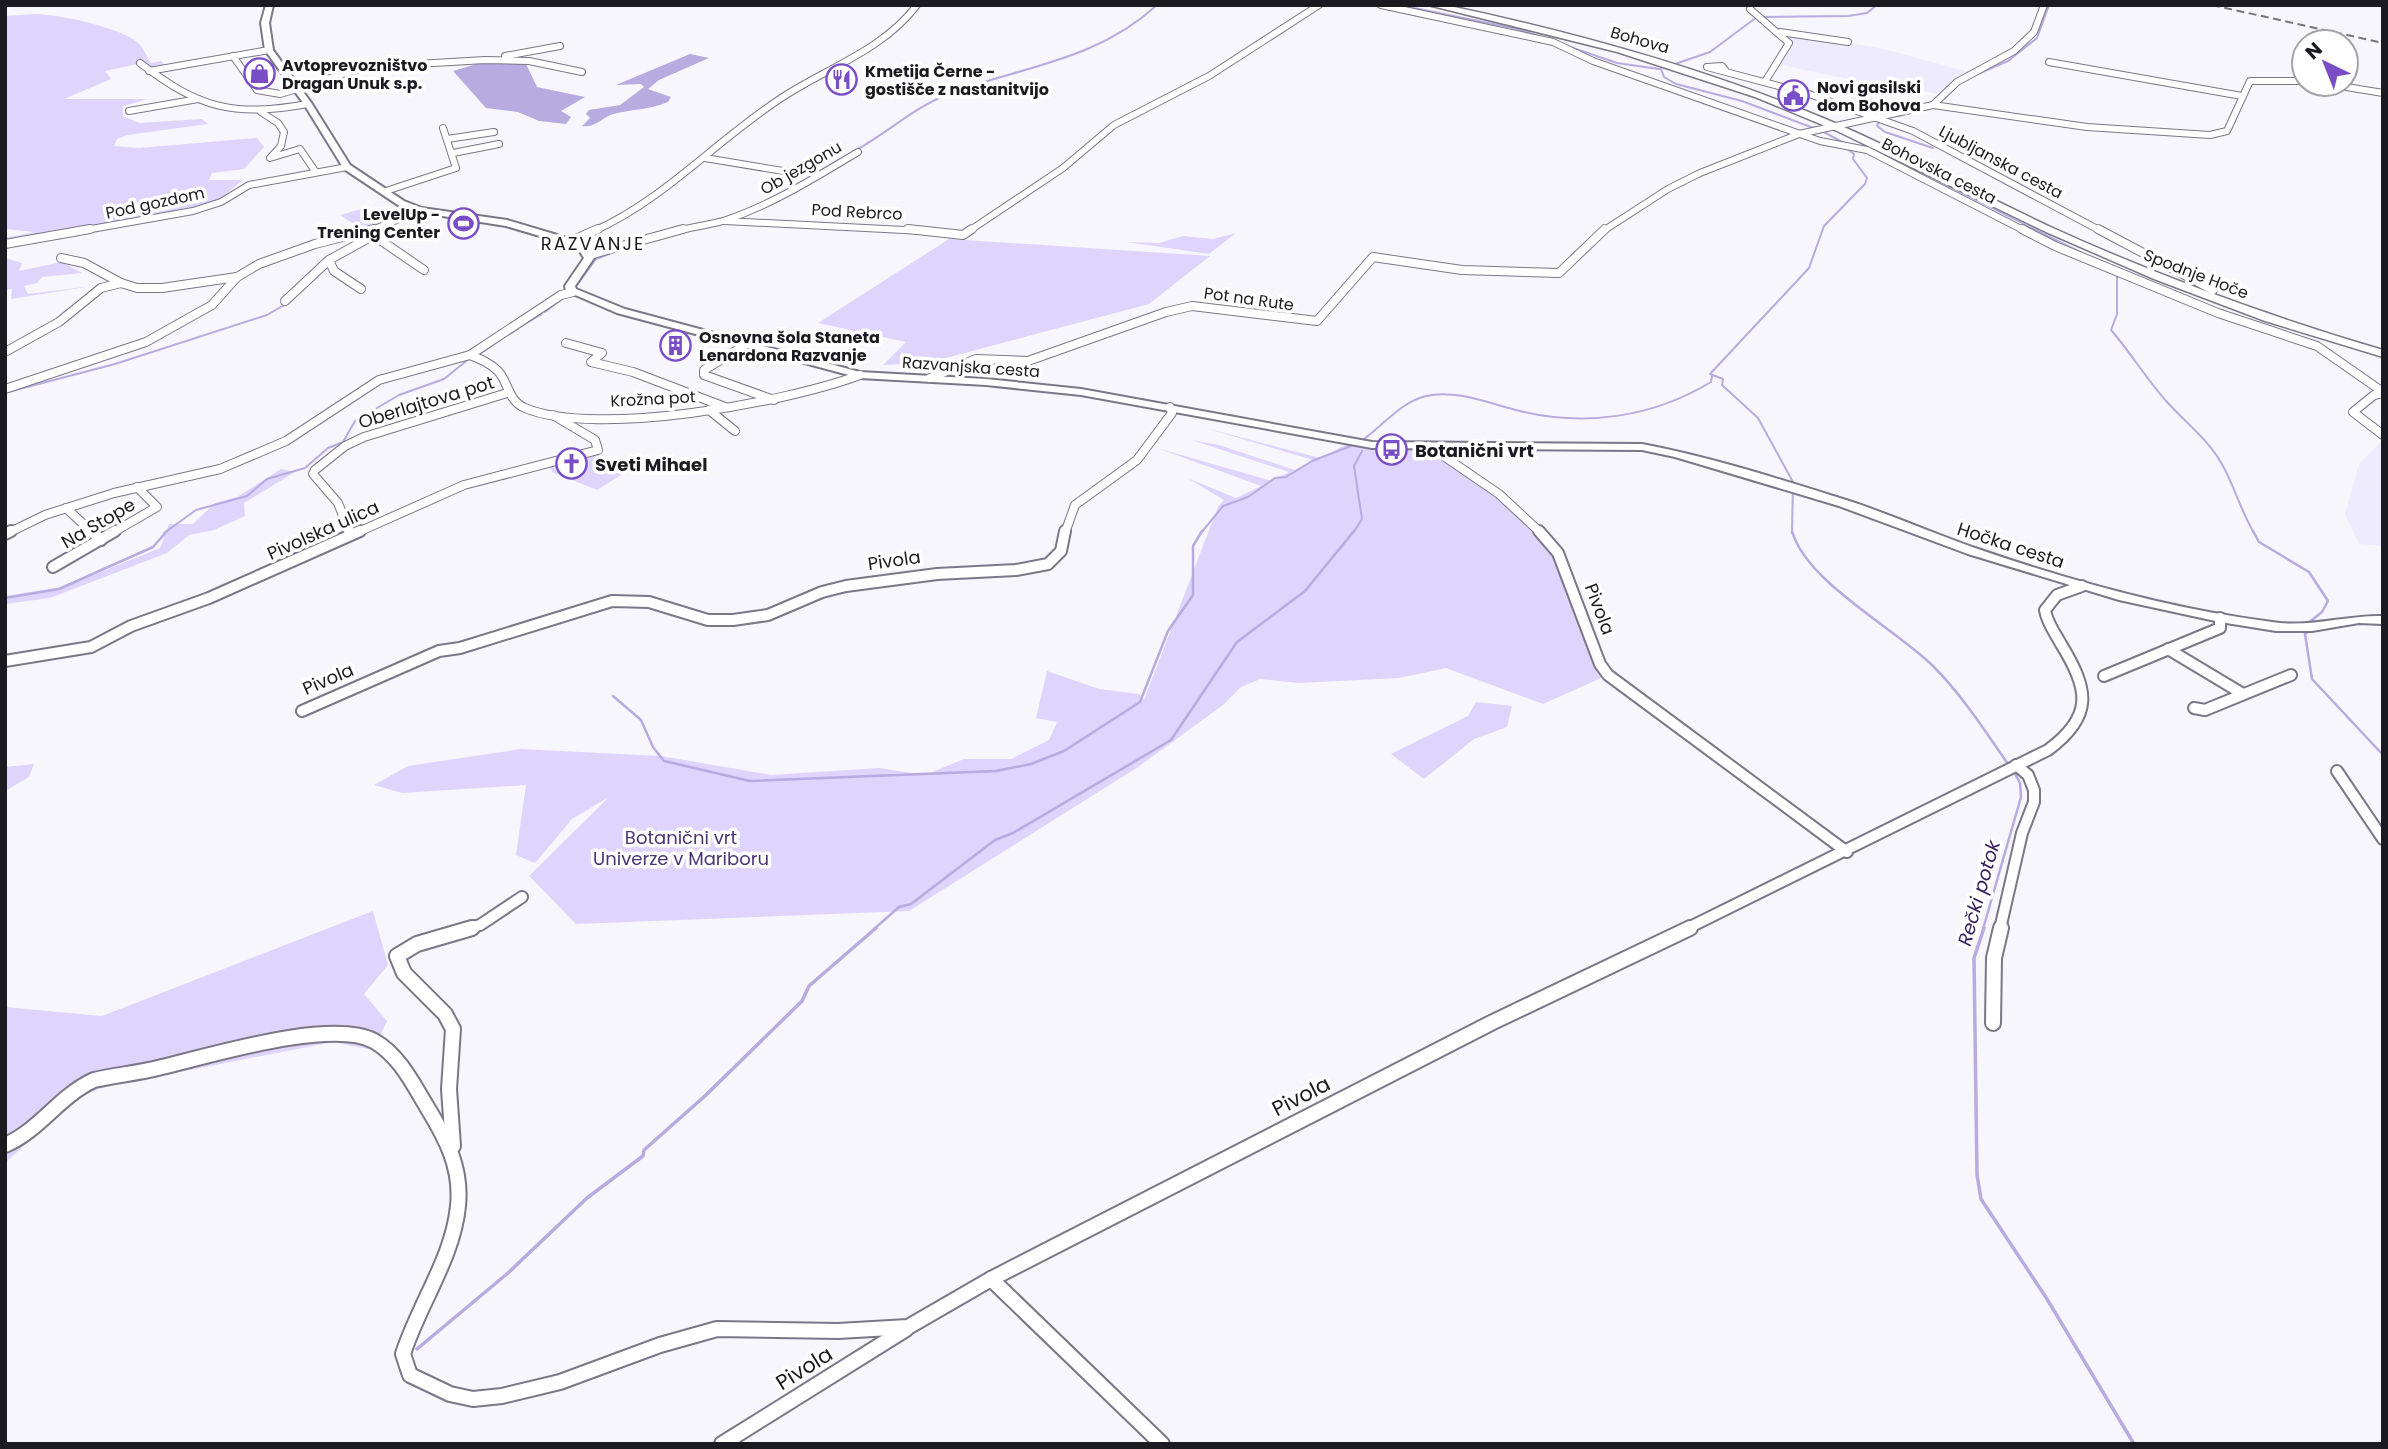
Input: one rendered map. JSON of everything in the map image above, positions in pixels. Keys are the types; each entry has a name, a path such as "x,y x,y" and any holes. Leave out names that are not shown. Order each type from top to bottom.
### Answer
{"main road":[{"name":"Bohova","path":"1432,5 1539,29 1673,65"},
{"name":"Bohova","path":"1444,5 1570,34 1673,65 1827,127 2007,207"},
{"name":"Spodnje Hoče","path":"2007,207 2083,246 2179,285 2383,353"}],"street":[{"path":"270,5 265,23 269,50 308,104 346,167 418,211 507,223 607,250"},
{"path":"576,243 626,216 784,96 876,44 908,17 917,5"},
{"name":"Pod Rebrco","path":"718,222 888,227 956,236 966,234 1063,168 1114,125 1209,76 1319,5"},
{"name":"Bohovska cesta","path":"1381,5 1553,42 1593,61 1685,91 1799,134 1872,152 1968,204 2118,273 2218,313 2318,346 2358,372 2383,393"},
{"path":"1938,106 1961,86 2011,62 2034,32 2044,5"},
{"path":"1753,11 1780,32 1789,46 1776,59 1766,80"},
{"path":"1780,32 1847,42"},
{"path":"1938,106 1957,82 2005,59 2024,45"},
{"path":"485,60 560,46"},
{"path":"149,71 269,50"},
{"path":"233,56 257,90 280,94 366,67 485,60 530,61 582,72"},
{"path":"2049,62 2242,96"},
{"path":"140,63 209,108 261,112 308,104"},
{"name":"Ljubljanska cesta","path":"1726,70 1766,80 1874,116 1958,154 2213,289"},
{"path":"1799,134 1874,116 1938,106 2163,136 2205,138 2220,136 2227,131 2250,82 2256,79 2290,80"},
{"path":"2360,89 2383,93"},
{"path":"129,111 198,99"},
{"path":"153,107 164,114"},
{"path":"261,112 283,130 281,146 270,158 300,149 314,171"},
{"path":"386,191 456,168 443,128"},
{"path":"447,139 494,132"},
{"name":"Pot na Rute","path":"930,378 976,359 1028,361 1166,312 1192,306 1317,321 1373,257 1413,265 1462,270 1506,269 1546,275 1559,273 1607,227 1668,189 1723,163 1799,134"},
{"path":"453,153 499,144"},
{"name":"Ob jezgonu","path":"607,250 718,222 784,196 858,152"},
{"path":"705,158 789,172"},
{"name":"Pod gozdom","path":"5,244 194,211 221,202 249,185 346,167"},
{"path":"285,301 330,260 371,233 418,211"},
{"path":"5,389 146,342 212,305 237,277 259,264 297,250 371,233 424,270"},
{"path":"576,243 590,255"},
{"path":"5,534 66,508 137,487 211,473 286,441 379,380 470,355 561,295 573,292 572,281 590,255 607,250"},
{"path":"61,258 84,263 121,283 148,289 237,277"},
{"path":"330,260 334,271 361,289"},
{"path":"5,352 60,322 101,288 121,283"},
{"name":"Razvanjska cesta","path":"573,292 621,311 860,375 930,378 1070,391 1170,407"},
{"path":"566,343 602,353 591,362 633,372 727,408"},
{"path":"744,346 704,370 704,375 775,401"},
{"name":"Krožna pot","path":"470,355 494,367 501,375 507,393 524,407 553,415 591,417 709,410 775,401 842,384 860,375"},
{"name":"Oberlajtova pot","path":"350,534 338,503 313,474 315,470 345,446 364,437 507,393"},
{"name":"Bohovska cesta","path":"2383,393 2374,395 2353,412 2383,435"},
{"path":"1170,407 1361,444 1429,446"},
{"name":"Pivola","path":"302,710 439,652 460,648 612,601 649,602 708,620 733,620 768,615 822,592 846,586 937,574 1016,570 1048,564 1060,551 1068,518 1075,505 1137,460 1172,413 1170,407"},
{"path":"709,410 735,431"},
{"name":"Pivolska ulica","path":"5,661 91,647 131,626 209,598 464,485 562,457 598,450 599,445 595,440 553,415"},
{"path":"286,441 297,450"},
{"name":"Hočka cesta","path":"1429,446 1615,444 1676,454 1843,503 1972,551 2082,586 2220,618 2297,628 2347,620 2383,620"},
{"name":"Pivola","path":"1429,446 1496,490 1521,511 1558,553 1600,664 1608,675 1847,852"},
{"name":"Na Stope","path":"53,567 157,507 137,487"},
{"name":"Na Stope","path":"66,508 101,540"},
{"name":"Pivola","path":"722,1444 908,1327 991,1279 1493,1022 1847,852 2067,738 2082,718 2084,702 2072,662 2046,620 2045,610 2057,595 2082,586"},
{"path":"2104,676 2220,628 2220,618"},
{"path":"2168,649 2243,694"},
{"path":"2193,708 2205,710 2291,675"},
{"path":"1993,1023 1994,958 2022,833 2034,802 2034,790 2028,775 2015,765"},
{"path":"2337,771 2383,839"},
{"path":"522,897 480,925 407,948 397,956 400,967 443,1010 453,1028 455,1043 449,1080 453,1149 458,1175 455,1225 402,1354 410,1375 450,1394 473,1399 528,1391 717,1329 838,1331 908,1327"},
{"path":"5,1145 25,1135 66,1094 96,1080 140,1073 267,1042 351,1035 377,1043 402,1068 453,1149"},
{"path":"991,1279 1162,1444"}],"shaded area":[{"path":"1789,34 1880,48 1969,72 1938,94 1917,90 1914,93 1777,64 1793,39"},
{"path":"690,54 709,58 659,80 648,89 671,97 668,102 613,114 595,124 582,126 590,118 586,114 589,110 620,105 644,87 641,84 616,85"},
{"path":"483,62 526,64 537,87 585,97 561,111 571,117 566,124 539,121 518,112 486,108 453,71"},
{"path":"2383,440 2383,546 2359,544 2345,514 2359,464"}],"green space":[{"path":"5,16 59,16 106,27 139,44 151,63 162,61 163,67 151,69 142,63 105,71 111,79 64,99 148,99 123,106 123,116 139,123 202,119 208,124 127,135 117,139 114,146 139,148 257,138 264,147 244,169 212,173 209,180 243,180 220,199 187,210 5,241 5,238 35,232 5,229"},
{"path":"361,209 385,222 363,230 340,215"},
{"path":"1236,233 1209,254 1127,242 1159,243 1183,236 1213,239"},
{"path":"949,239 1210,256 1149,304 927,363 883,365 906,342 818,323"},
{"path":"5,258 22,263 19,271 62,262 82,273 42,277 37,283 24,286 28,294 92,286 11,299 12,289 5,290"},
{"name":"Botanični vrt Univerze v Mariboru","path":"1205,428 1320,458 1351,442 1429,446 1471,473 1550,543 1608,675 1543,704 1446,668 1399,678 1299,683 1260,679 1241,687 1223,705 1138,767 909,911 576,924 529,876 609,797 572,819 535,863 516,855 526,785 402,793 374,785 408,766 521,749 661,756 771,775 879,768 925,775 964,759 1011,759 1049,740 1057,722 1036,718 1047,671 1099,689 1139,694 1144,700 1218,507 1224,500 1187,478 1236,498 1261,486 1157,448 1272,481 1289,472 1192,440 1219,445 1295,470 1313,460"},
{"path":"578,455 598,455 632,468 597,490 552,472 550,465"},
{"path":"281,469 295,472 244,503 245,516 214,530 189,535 167,553 50,598 5,604 5,596 67,586 160,548 169,524 193,524 215,503 237,497"},
{"path":"1476,702 1512,706 1507,727 1474,739 1424,779 1391,754 1468,716"},
{"path":"34,764 29,777 5,791 5,767"},
{"path":"373,911 388,965 364,994 387,1021 373,1050 333,1042 107,1086 76,1098 5,1163 5,1007 102,1016"}],"waterway":[{"path":"858,149 934,100 1083,51 1133,24 1157,5"},
{"path":"1399,5 1518,29 1617,63 1659,69"},
{"path":"1672,65 1710,52 1757,17 1848,16 1867,13 1877,5"},
{"path":"1980,73 2008,61 2037,38 2049,5"},
{"path":"1661,69 1664,77 1676,84 1742,101 1816,129"},
{"path":"1898,116 1929,109"},
{"path":"1879,121 1877,126 1885,132 1933,148"},
{"path":"1822,131 1844,143"},
{"path":"1792,531 1793,482 1758,418 1722,385 1723,379 1710,374 1809,268 1824,226 1865,184 1867,178 1853,159 1854,154 1846,148"},
{"path":"810,177 840,159"},
{"path":"1894,159 2082,253"},
{"path":"577,285 596,259 612,253"},
{"path":"2117,274 2117,314 2111,330 2160,394 2217,457 2254,533"},
{"path":"8,392 115,364 267,315 291,301"},
{"path":"545,312 559,301"},
{"path":"520,327 542,314"},
{"path":"508,335 518,329"},
{"path":"481,353 506,336"},
{"path":"164,533 196,510 247,496 267,479 305,468 328,448 343,442 355,421 399,395 444,379 470,358"},
{"path":"1360,442 1399,410 1426,396 1450,394 1545,416 1594,418 1618,416 1666,404 1711,382 1712,376"},
{"path":"1201,533 1223,506 1248,497 1275,478 1286,477 1312,461 1351,446"},
{"path":"1353,533 1362,519 1354,466 1362,451"},
{"path":"5,598 59,589 153,547 167,531"},
{"path":"613,696 641,720 653,747 664,761 750,781 996,771 1031,764 1064,751 1140,702 1168,631 1193,595 1193,546 1202,531"},
{"path":"874,929 899,907 911,904 995,840 1013,833 1171,740 1237,642 1305,591 1354,531"},
{"name":"Rečki potok","path":"1792,531 1801,550 1833,586 1917,651 1944,677 2008,764"},
{"path":"2253,531 2259,542 2309,572 2328,601 2322,612 2307,624"},
{"path":"2308,632 2305,634 2312,679 2383,755"},
{"name":"Rečki potok","path":"1983,929 2021,797 2020,783 2014,772"},
{"path":"417,1349 508,1273 587,1198 643,1156 644,1150 706,1095 802,1001 809,986 876,928"},
{"name":"Rečki potok","path":"1984,928 1974,958 1977,1175 1981,1199 2047,1299 2134,1444"}],"railway":[{"path":"2212,5 2383,43"}],"place":[{"name":"Avtoprevozništvo Dragan Unuk s.p.","path":"259,74"},
{"name":"Kmetija Černe - gostišče z nastanitvijo","path":"842,80"},
{"name":"Novi gasilski dom Bohova","path":"1794,96"},
{"name":"LevelUp - Trening Center","path":"463,223"},
{"name":"Osnovna šola Staneta Lenardona Razvanje","path":"676,346"},
{"name":"Botanični vrt","path":"1392,450"},
{"name":"Sveti Mihael","path":"572,464"}],"district":[{"name":"RAZVANJE","path":"593,243"}]}
